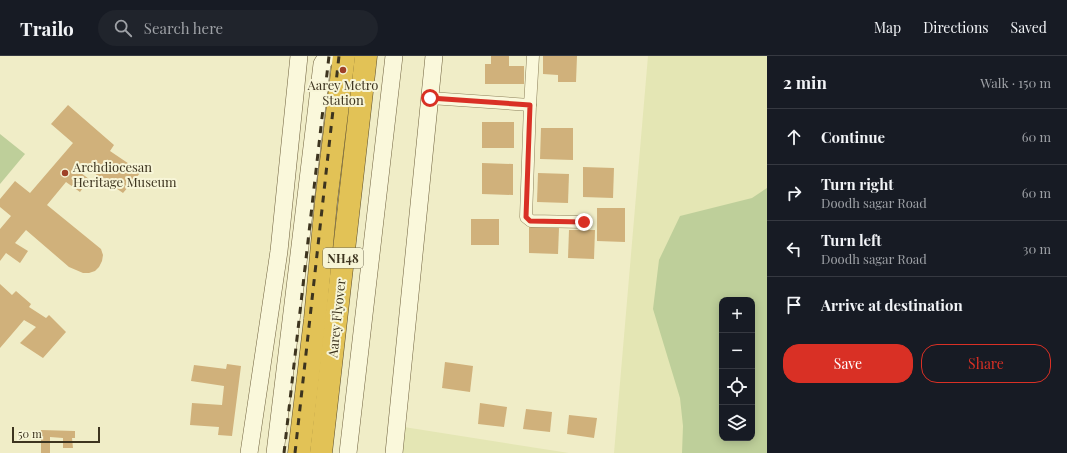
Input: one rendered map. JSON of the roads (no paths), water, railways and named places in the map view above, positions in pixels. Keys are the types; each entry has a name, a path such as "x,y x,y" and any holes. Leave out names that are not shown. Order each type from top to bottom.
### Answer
{"highway":[{"name":"Aarey Flyover","path":"299,453 315,319 338,59"},
{"name":"Aarey Flyover","path":"321,453 366,60"}],"street":[{"path":"249,453 279,250 299,56"},
{"path":"348,453 394,56"},
{"path":"394,453 434,56"},
{"path":"533,56 526,217 530,221 584,222"},
{"path":"275,453 322,64 338,59"},
{"path":"430,98 530,105"}],"railway":[{"path":"284,453 329,56"},
{"path":"295,453 339,56"}],"place":[{"name":"Aarey Metro Station","path":"343,70"},
{"name":"Archdiocesan Heritage Museum","path":"65,173"}]}
